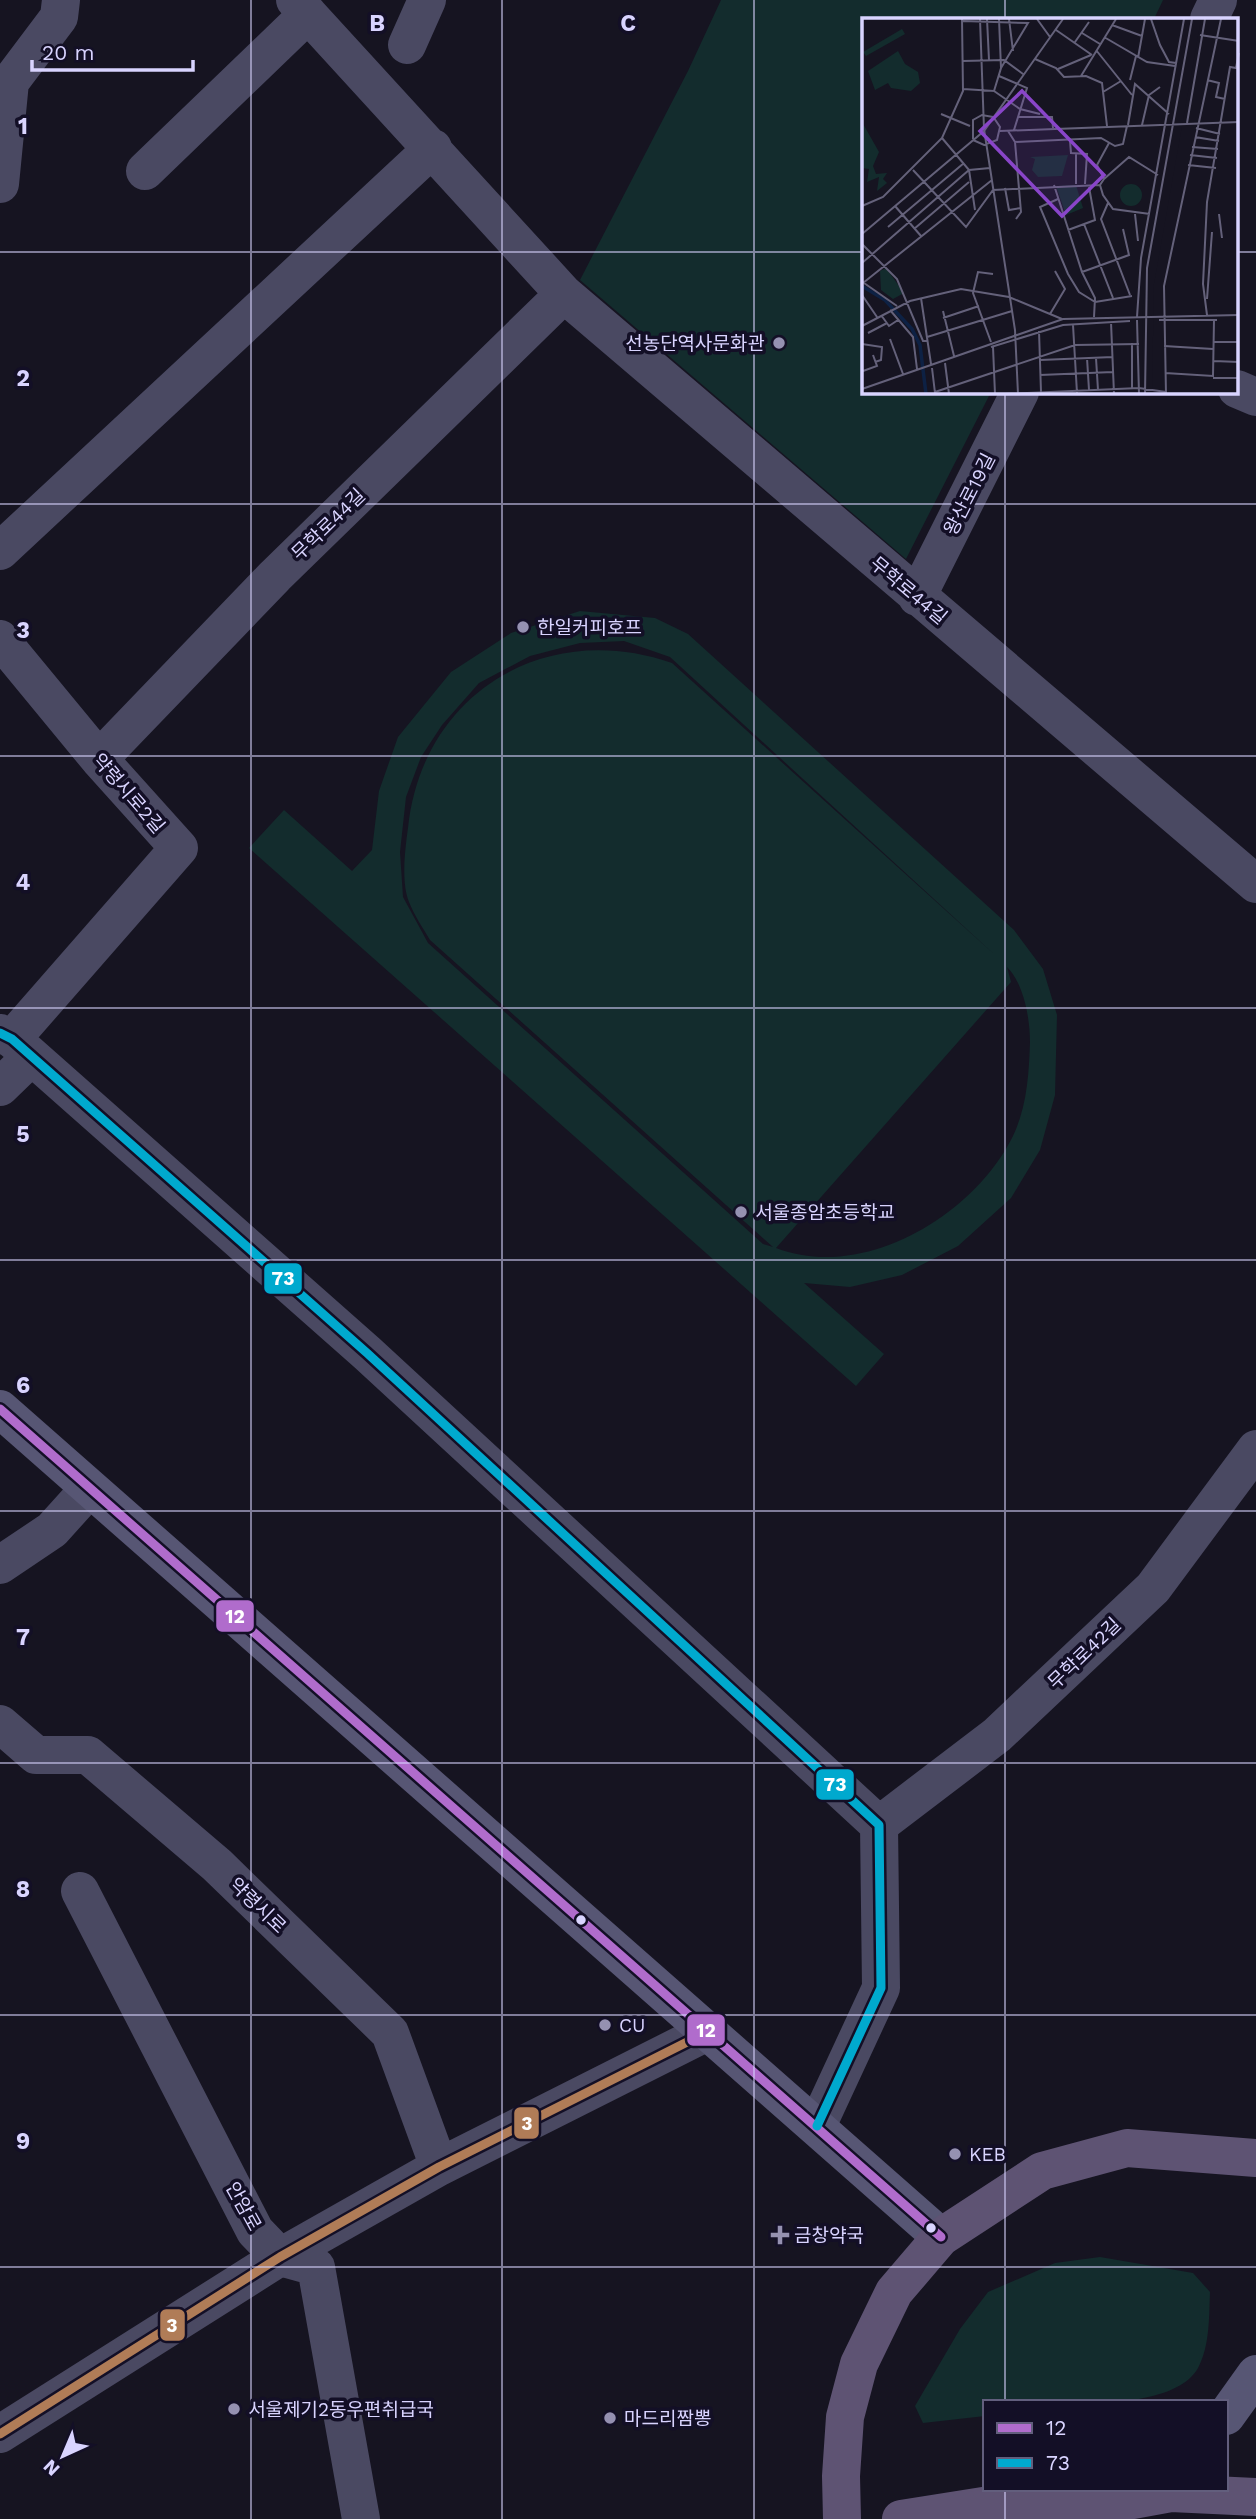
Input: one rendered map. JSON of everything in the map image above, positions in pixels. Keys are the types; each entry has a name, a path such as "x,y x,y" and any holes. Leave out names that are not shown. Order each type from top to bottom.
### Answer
{"main road":[{"path":"0,1409 941,2237"},
{"path":"842,2519 841,2476 845,2417 859,2364 894,2292 941,2237 1042,2171 1127,2148 1256,2158"},
{"path":"1228,2413 1256,2374"},
{"path":"1228,2478 1256,2479"},
{"path":"901,2519 1081,2491"},
{"path":"1030,2519 1164,2500 1256,2497"}],"street":[{"path":"0,184 10,82 59,16 61,0"},
{"path":"407,45 427,0"},
{"path":"1210,18 1219,0"},
{"name":"무학로44길","path":"145,171 301,7 433,148 564,295 1256,884"},
{"path":"0,551 433,148"},
{"name":"무학로44길","path":"99,759 275,576 564,295"},
{"path":"1238,389 1256,397"},
{"name":"왕산로19길","path":"917,597 1019,394"},
{"name":"약령시로2길","path":"0,639 99,759 179,848 14,1043"},
{"path":"0,1087 14,1043 368,1353 879,1825 881,1988 817,2126"},
{"name":"무학로42길","path":"879,1825 997,1735 1153,1588 1256,1449"},
{"path":"0,1565 52,1530 89,1489"},
{"name":"약령시로","path":"0,1724 36,1755 88,1755 217,1865 390,2033 439,2167"},
{"name":"안암로","path":"80,1891 255,2231 280,2257"},
{"path":"0,2434 280,2257 439,2167 709,2031"},
{"path":"280,2257 316,2267 361,2519"}],"green space":[{"path":"721,0 1163,0 1154,18 862,18 862,394 990,394 906,559 580,280 688,71"},
{"path":"580,611 655,618 688,634 1014,930 1043,969 1057,1015 1055,1095 1040,1150 1011,1198 958,1246 902,1275 850,1287 804,1283 884,1354 856,1386 249,848 284,810 352,871 372,850 379,791 398,737 451,672 511,633","holes":["624,641 670,657 995,955 672,663 625,652 579,651 536,660 498,678 464,705 437,739 418,780 408,828 404,866 409,902 430,940 773,1247 763,1244 428,943 403,897 400,852 406,797 421,757 442,725 479,683 530,656 580,643","1007,967 1022,992 1027,1013 1029,1066 1018,1125 995,1165 972,1192 944,1215 913,1234 879,1248 845,1256 810,1256 776,1248 1011,982"]},
{"path":"1100,2257 1193,2273 1210,2292 1208,2329 1199,2366 1185,2382 1162,2393 1134,2400 983,2400 983,2416 923,2423 915,2406 960,2329 988,2292 1055,2263"}],"transit line":[{"name":"73","path":"0,1033 12,1039 367,1353 879,1825 881,1988 817,2126"},
{"name":"12","path":"0,1409 941,2237"},
{"name":"3","path":"0,2434 280,2257 439,2167 709,2031"}],"place":[{"name":"선농단역사문화관","path":"779,343"},
{"name":"한일커피호프","path":"523,627"},
{"name":"서울종암초등학교","path":"741,1212"},
{"name":"CU","path":"605,2025"},
{"name":"KEB","path":"955,2154"},
{"name":"금창약국","path":"780,2235"},
{"name":"서울제기2동우편취급국","path":"234,2409"},
{"name":"마드리짬뽕","path":"610,2418"}]}
